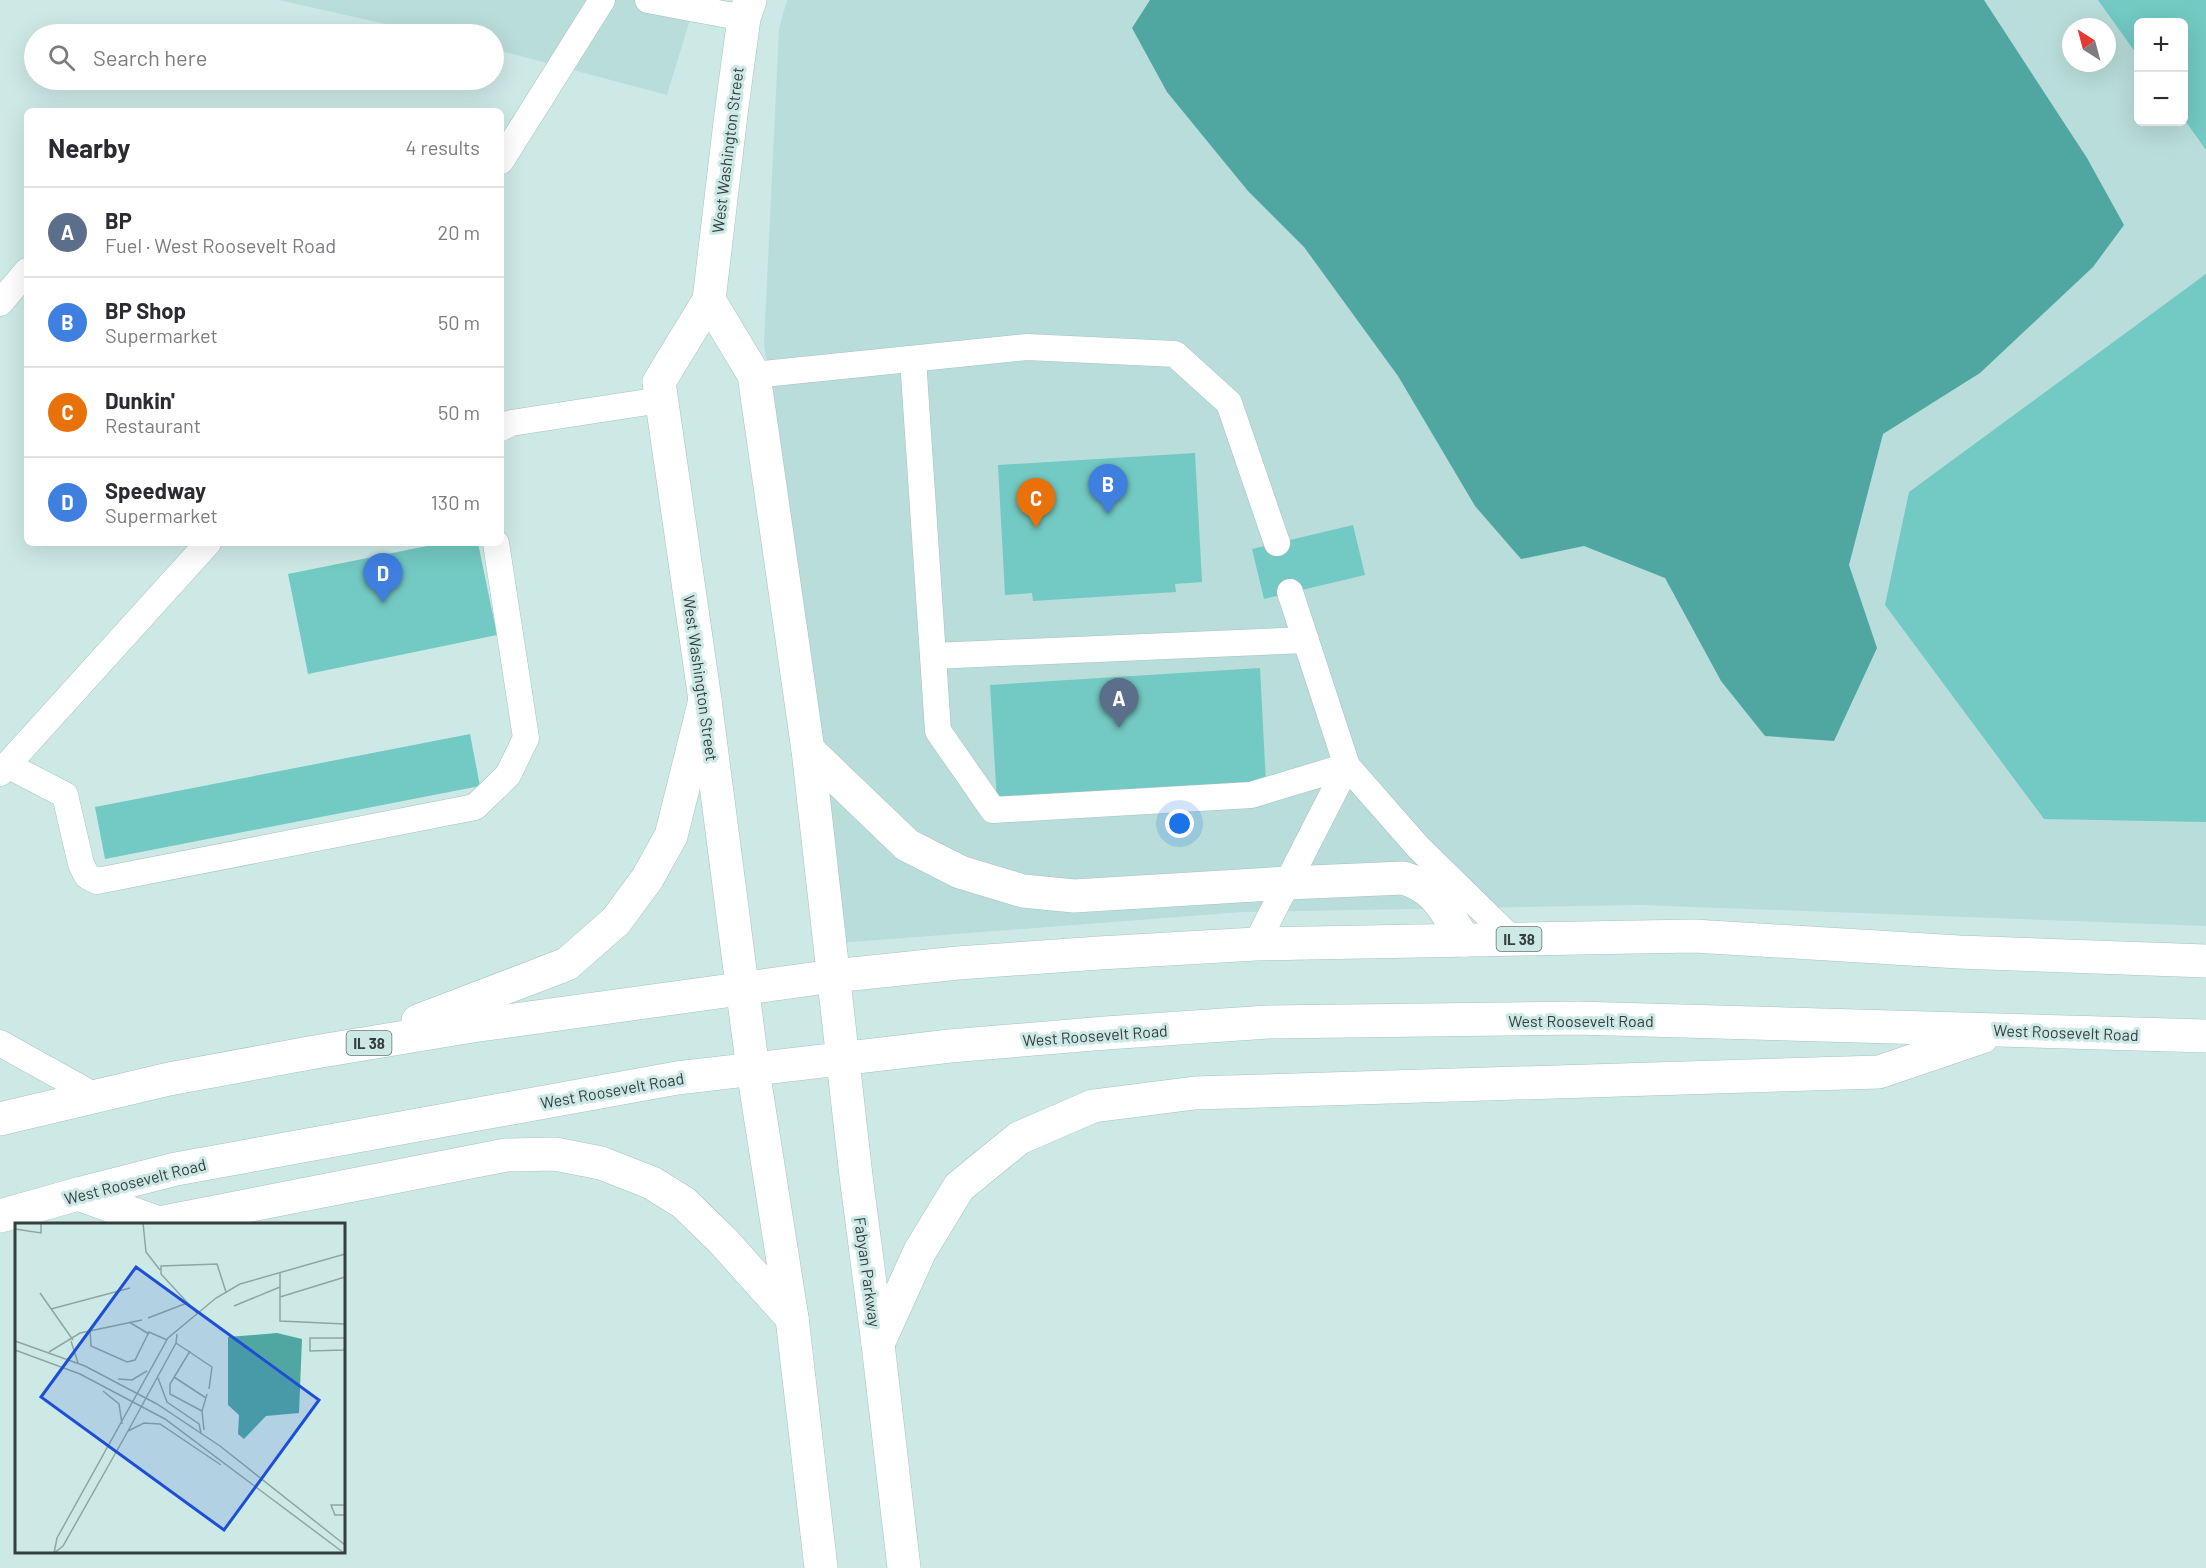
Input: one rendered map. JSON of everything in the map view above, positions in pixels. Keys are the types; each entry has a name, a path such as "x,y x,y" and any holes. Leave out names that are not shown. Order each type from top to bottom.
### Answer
{"main road":[{"name":"West Washington Street","path":"747,9 731,114 709,300 659,382 705,700 753,1070"},
{"path":"709,300 754,375 808,750 833,976"},
{"path":"355,1045 567,964 616,921 647,879 670,836 705,700"},
{"path":"808,750 908,845 960,872 1023,891 1074,896 1403,878 1419,882 1434,895 1464,940"},
{"name":"IL 38","path":"0,1119 169,1079 355,1045 742,987 958,963 1099,952 1256,944 1694,936 1959,952 2206,961"},
{"name":"Fabyan Parkway","path":"833,976 855,1176 878,1344 904,1568"},
{"name":"West Roosevelt Road","path":"0,1216 176,1169 677,1078 950,1046 1268,1022 1576,1018 2206,1036"},
{"path":"878,1344 920,1251 959,1187 1019,1138 1093,1106 1196,1093 1879,1072 2003,1030"},
{"path":"753,1070 792,1318 821,1568"},
{"path":"78,1194 159,1223 506,1155 555,1154 601,1163 652,1183 684,1203 723,1241 792,1318"}],"lane":[{"path":"504,156 602,0"},
{"path":"648,0 747,9"},
{"path":"0,303 24,275"},
{"path":"754,375 1027,347 1175,354 1229,403 1277,543"},
{"path":"913,359 938,731 993,810 1251,795 1347,766"},
{"path":"504,427 512,423 662,400"},
{"path":"205,546 3,769 65,795 81,864 87,876 97,881 476,807 508,776 526,738 496,546"},
{"path":"1290,592 1347,766 1418,847 1512,939"},
{"path":"933,656 1306,640"},
{"path":"1256,944 1347,766"},
{"path":"0,1043 97,1097"}],"shaded area":[{"path":"279,0 696,0 667,95 504,52 504,24 386,24"},
{"path":"787,0 2206,0 2206,926 1641,905 1242,912 839,943 764,344 779,29"}],"water":[{"path":"1150,0 1984,0 2087,158 2124,225 2093,267 1980,373 1883,434 1849,565 1877,648 1834,741 1765,736 1721,681 1665,578 1584,546 1521,559 1475,506 1398,376 1304,247 1248,191 1167,92 1132,28"}],"building":[{"path":"2098,0 2206,0 2206,150 2188,125 2188,18 2134,18 2134,50 2116,25 2116,18 2111,18"},
{"path":"2206,274 2206,822 2044,819 1885,605 1909,492"},
{"path":"1195,453 1202,582 1175,584 1176,592 1033,601 1032,593 1005,595 998,465"},
{"path":"1353,525 1365,575 1264,599 1252,549"},
{"path":"427,546 479,546 497,635 308,674 288,574"},
{"path":"1260,668 1266,784 997,801 990,685"},
{"path":"470,734 480,786 105,859 95,807"}],"place":[{"name":"BP Shop","path":"1108,514"},
{"name":"Dunkin'","path":"1036,528"},
{"name":"Speedway","path":"383,603"},
{"name":"BP","path":"1119,728"}]}
